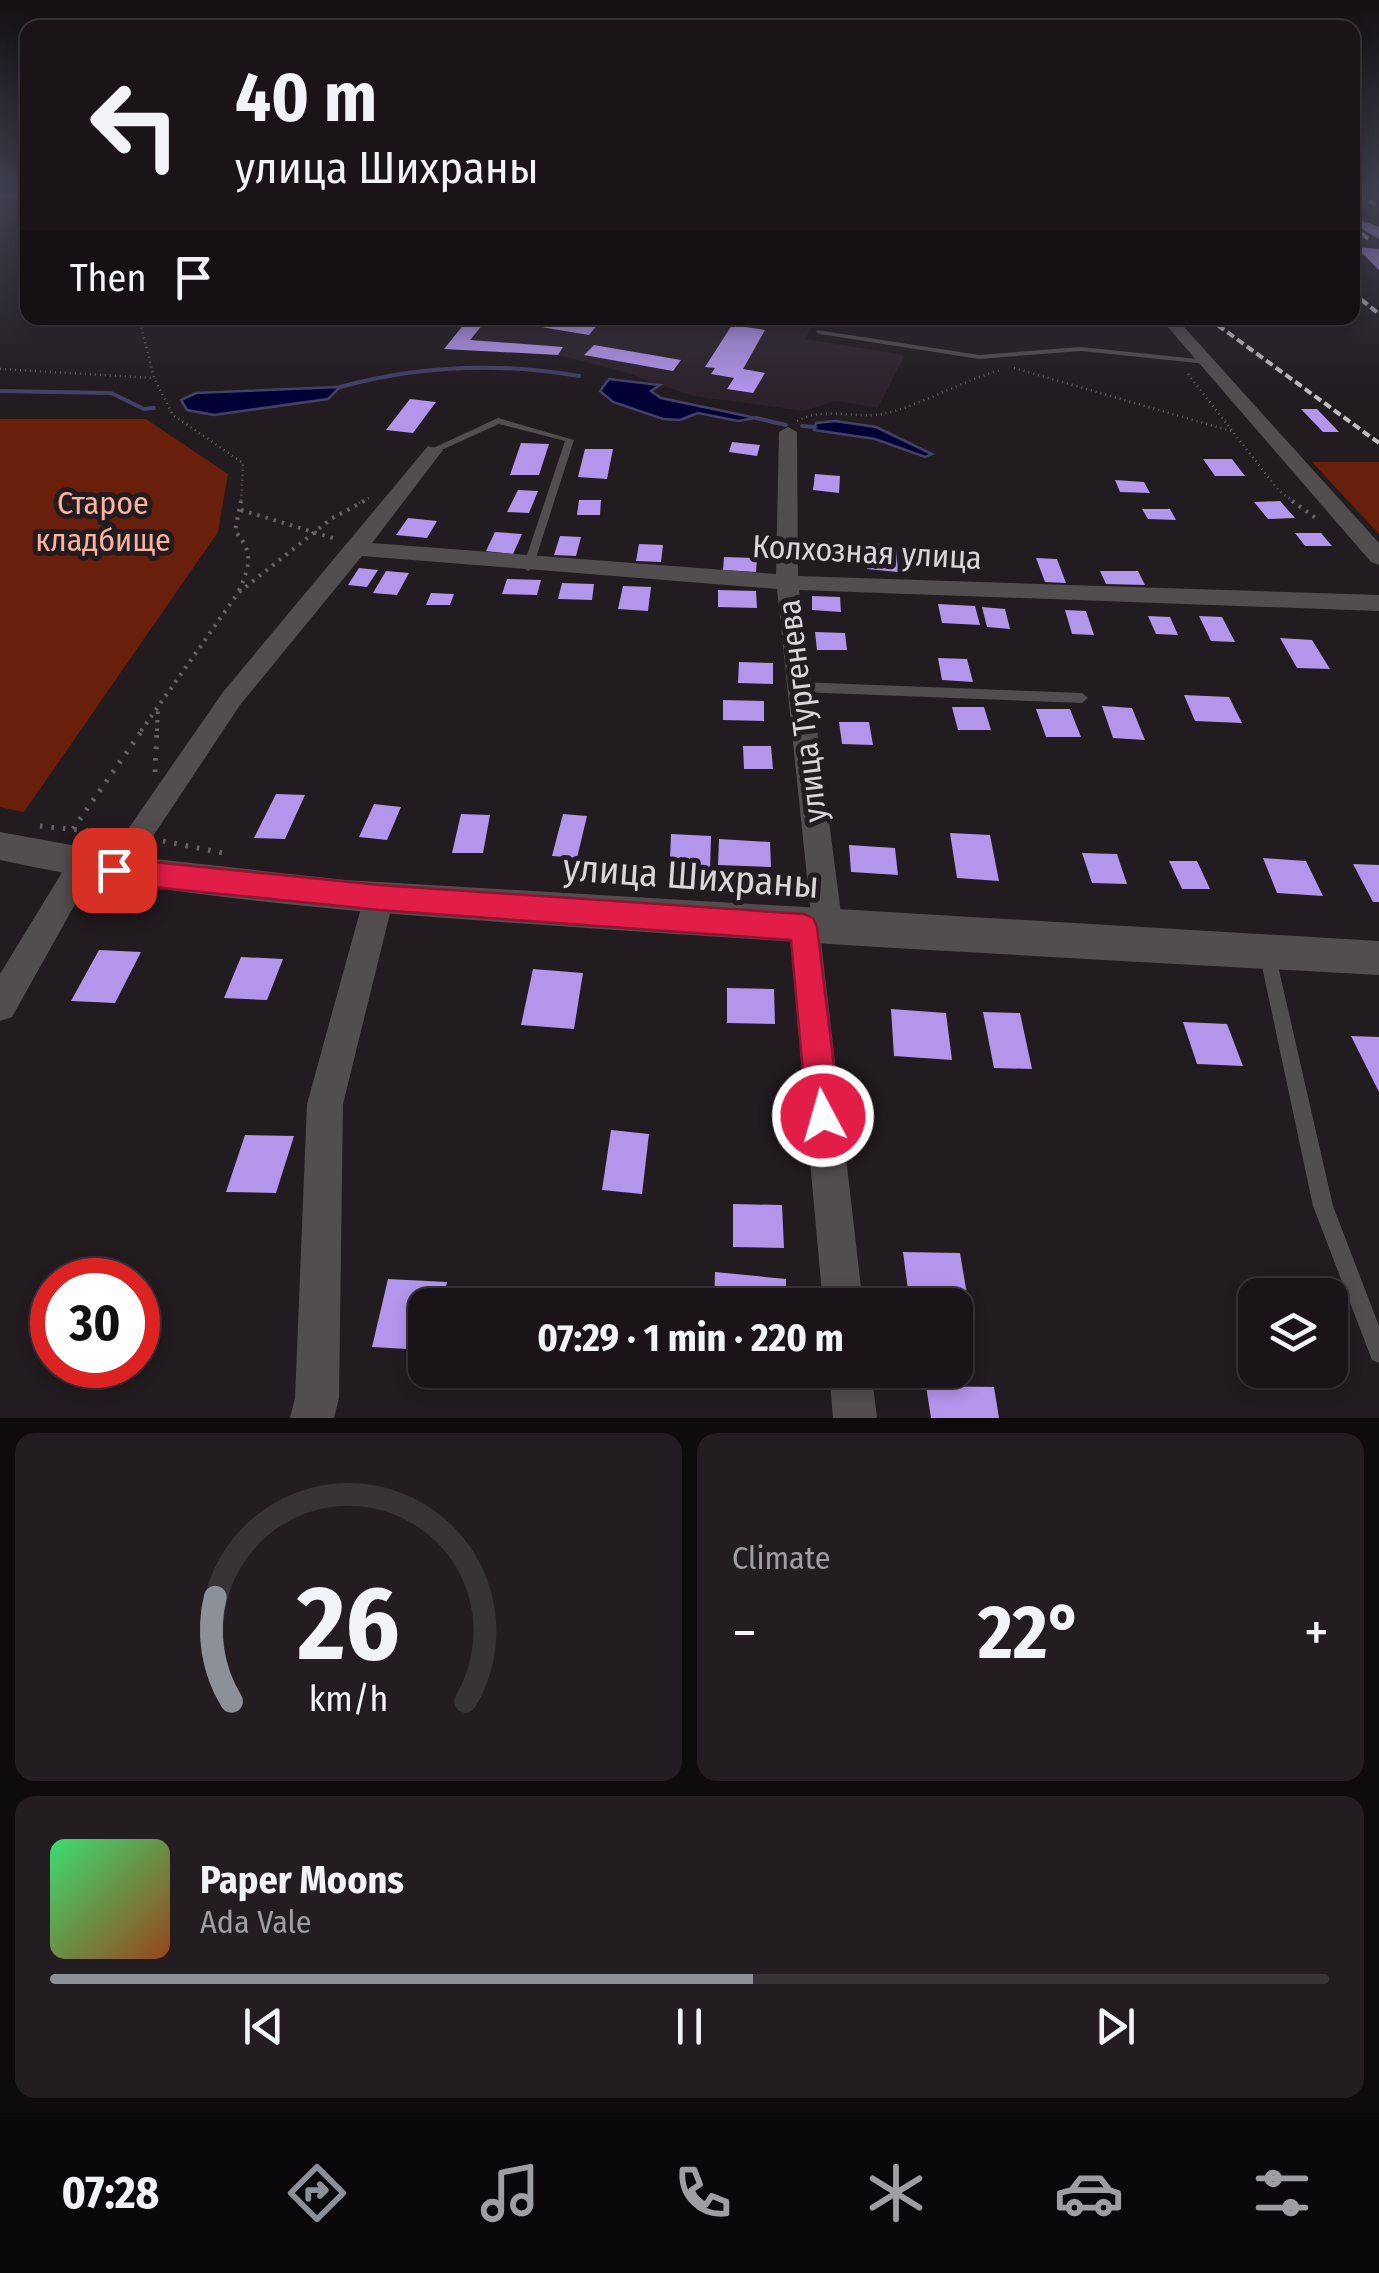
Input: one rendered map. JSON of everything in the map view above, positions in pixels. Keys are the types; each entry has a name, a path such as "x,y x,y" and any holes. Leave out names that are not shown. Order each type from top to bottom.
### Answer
{"street":[{"path":"1174,325 1379,557"},
{"name":"улица Тургенева","path":"788,432 787,581 799,687 842,1288"},
{"path":"0,1004 84,865 154,814 248,677 354,548 397,504 434,450"},
{"name":"Колхозная улица","path":"354,548 528,567 787,581 1379,603"},
{"name":"улица Шихраны","path":"0,846 84,865 379,898 816,928 1379,958"},
{"path":"312,1418 317,1398 325,1104 379,898"},
{"path":"852,1388 855,1418"}],"lane":[{"path":"820,332 979,357 1081,349 1207,362"},
{"path":"434,450 498,421 570,440 528,567"},
{"path":"799,687 1082,698"},
{"path":"1268,952 1322,1206 1379,1353"}],"path":[{"path":"84,865 158,706 238,593 250,564 249,546 235,531 241,510 242,463 173,415 154,378 142,325"},
{"path":"1176,358 1280,491 1325,525"},
{"path":"788,432 794,422 809,414 883,414 964,380 997,374 1005,366 1234,432"},
{"path":"0,369 154,378"},
{"path":"238,593 318,529 375,495"},
{"path":"241,510 267,520 318,529 354,548"},
{"path":"154,814 158,706"}],"shaded area":[{"path":"463,325 812,325 805,339 905,355 878,408 835,401 804,411 693,396 618,370 558,355 444,349"},
{"path":"609,379 660,385 651,391 661,398 756,418 738,421 698,413 680,420 663,419 613,402 600,391"},
{"path":"340,387 328,399 214,415 187,410 181,400 196,393"},
{"path":"835,421 876,427 932,454 925,457 875,439 814,430 816,423"}],"green space":[{"name":"Старое кладбище","path":"0,419 146,419 228,474 218,532 24,812 0,807"},
{"path":"1312,462 1379,462 1379,534"}],"building":[{"path":"463,325 482,325 470,340 563,347 558,355 444,349"},
{"path":"543,325 597,325 589,335"},
{"path":"732,325 765,330 743,369 765,373 753,393 727,389 734,378 711,374 715,368 705,367"},
{"path":"594,345 681,360 673,371 584,355"},
{"path":"410,399 436,402 413,433 386,430"},
{"path":"1301,409 1317,409 1339,432 1323,432"},
{"path":"732,442 760,445 757,456 729,452"},
{"path":"521,443 549,444 539,475 510,475"},
{"path":"585,449 613,449 607,479 578,477"},
{"path":"1203,459 1232,459 1245,476 1215,476"},
{"path":"815,474 840,476 839,493 813,490"},
{"path":"1115,480 1144,482 1150,493 1120,492"},
{"path":"518,490 538,491 529,513 507,512"},
{"path":"579,500 601,500 600,515 577,515"},
{"path":"1280,501 1295,518 1268,519 1254,502"},
{"path":"1142,509 1170,509 1176,520 1148,519"},
{"path":"408,518 437,521 427,538 396,535"},
{"path":"495,532 522,534 513,554 486,551"},
{"path":"1295,533 1321,533 1332,546 1305,546"},
{"path":"560,536 581,537 576,556 554,555"},
{"path":"865,543 896,545 898,572 867,569"},
{"path":"639,544 663,545 661,562 636,561"},
{"path":"957,553 976,554 980,570 961,569"},
{"path":"724,557 757,558 756,572 723,570"},
{"path":"1036,558 1057,559 1066,583 1045,582"},
{"path":"359,568 378,570 367,587 348,585"},
{"path":"386,571 409,573 397,595 373,593"},
{"path":"1100,571 1138,571 1145,585 1106,584"},
{"path":"507,579 541,580 537,595 502,594"},
{"path":"562,583 594,584 592,600 558,599"},
{"path":"623,586 651,587 648,611 618,609"},
{"path":"718,590 756,591 757,608 718,607"},
{"path":"431,593 454,594 450,605 426,605"},
{"path":"812,596 840,597 841,612 812,610"},
{"path":"938,604 975,606 980,625 942,623"},
{"path":"982,607 1005,609 1010,629 987,627"},
{"path":"1065,610 1086,611 1094,635 1072,634"},
{"path":"1148,616 1170,617 1178,635 1156,634"},
{"path":"1199,616 1222,617 1235,642 1211,641"},
{"path":"815,632 845,633 847,650 817,650"},
{"path":"1280,638 1312,640 1330,669 1297,668"},
{"path":"938,658 967,659 973,682 942,680"},
{"path":"739,662 773,663 773,684 738,683"},
{"path":"1184,695 1229,697 1242,723 1195,721"},
{"path":"723,700 764,701 764,721 723,720"},
{"path":"1102,706 1132,708 1145,740 1113,738"},
{"path":"952,707 984,707 991,730 958,730"},
{"path":"1036,709 1070,709 1081,737 1046,737"},
{"path":"839,722 869,722 873,745 842,744"},
{"path":"743,746 771,746 773,769 744,769"},
{"path":"276,794 305,795 285,839 254,838"},
{"path":"374,804 401,807 387,840 359,837"},
{"path":"461,814 490,815 483,853 452,853"},
{"path":"563,814 587,816 577,858 552,856"},
{"path":"950,833 990,835 999,881 957,878"},
{"path":"671,834 711,836 710,871 689,871 689,858 670,858"},
{"path":"719,839 770,842 771,867 718,865"},
{"path":"849,845 895,848 898,875 851,872"},
{"path":"1082,853 1117,854 1127,884 1092,883"},
{"path":"1263,858 1306,861 1323,896 1277,893"},
{"path":"1169,861 1197,861 1210,889 1182,889"},
{"path":"1353,864 1379,865 1379,902 1373,902"},
{"path":"99,950 141,952 115,1003 71,1001"},
{"path":"241,957 283,959 267,1000 224,998"},
{"path":"533,969 583,973 574,1029 521,1025"},
{"path":"727,988 774,989 775,1024 727,1023"},
{"path":"891,1009 946,1013 952,1060 894,1056"},
{"path":"983,1012 1020,1013 1032,1069 994,1068"},
{"path":"1183,1022 1227,1024 1243,1066 1197,1064"},
{"path":"1351,1036 1379,1037 1379,1092"},
{"path":"611,1130 649,1134 642,1194 602,1190"},
{"path":"245,1135 294,1136 276,1193 226,1192"},
{"path":"733,1204 782,1205 784,1248 733,1247"},
{"path":"903,1252 960,1253 966,1288 908,1288"},
{"path":"715,1272 786,1279 786,1288 715,1288"},
{"path":"388,1279 447,1282 446,1288 408,1288 408,1349 372,1347"},
{"path":"994,1387 999,1418 931,1418 926,1388"}],"waterway":[{"path":"340,387 400,374 459,368 579,376"},
{"path":"0,391 111,393 144,409 154,408"},
{"path":"756,418 786,425"},
{"path":"802,426 815,427"}],"railway":[{"path":"1360,299 1379,314"},
{"path":"1218,325 1379,443"}],"route":[{"path":"114,870 379,898 804,927 823,1116"}]}
